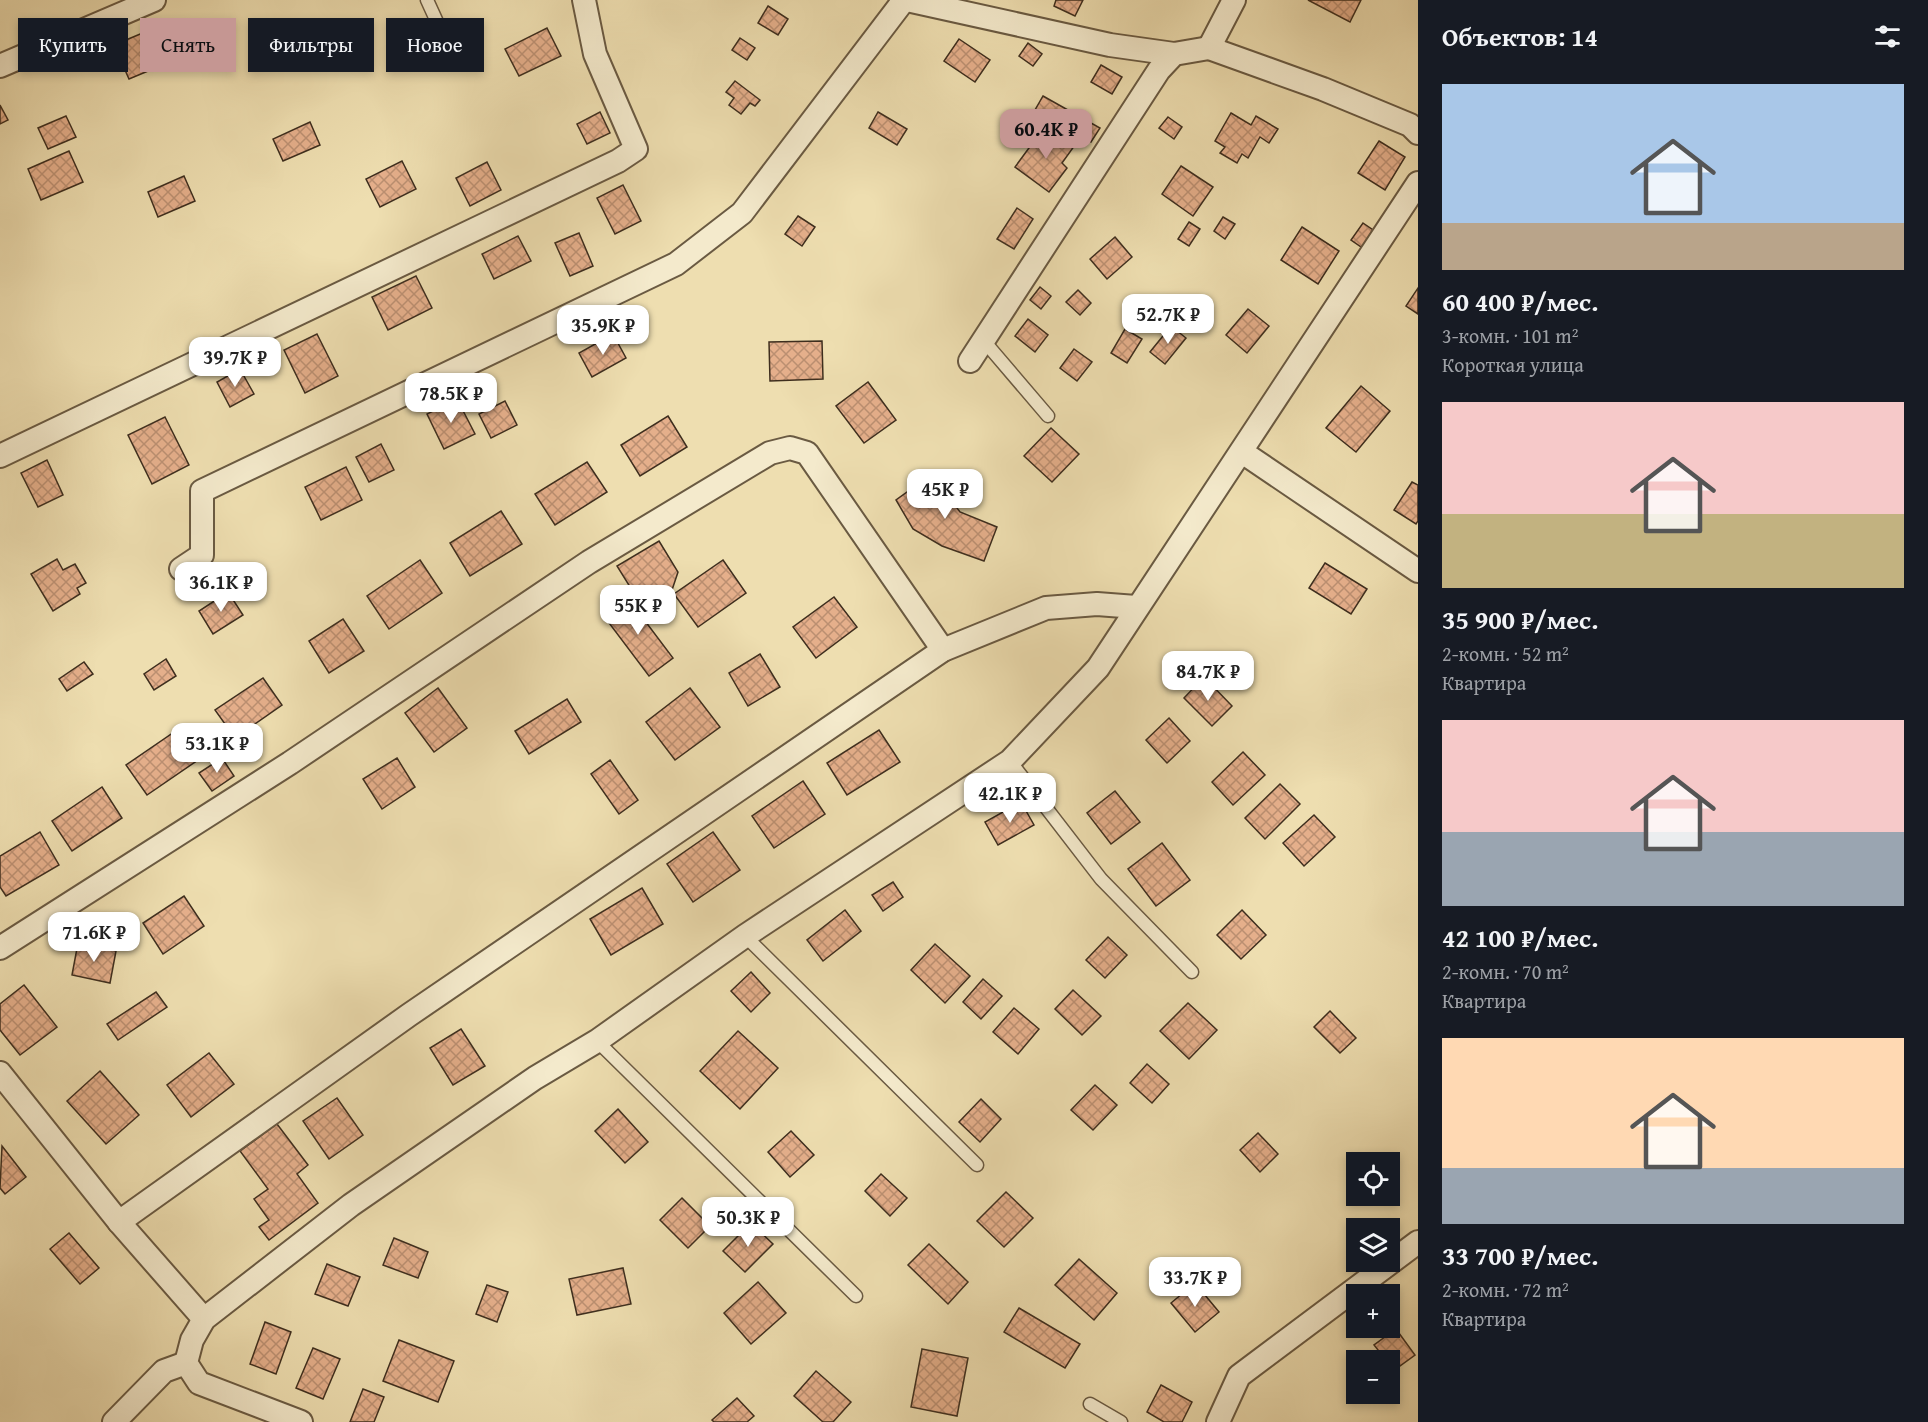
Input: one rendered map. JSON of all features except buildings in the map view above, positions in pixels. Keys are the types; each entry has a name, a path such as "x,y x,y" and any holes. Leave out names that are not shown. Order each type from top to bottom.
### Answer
{"street":[{"path":"0,66 154,0"},
{"path":"0,456 618,161 636,149 595,54 584,0"},
{"path":"181,569 202,555 202,491 676,264 742,213 906,0 972,17 1038,28 1110,45 1174,54 1209,48 1323,89 1410,125 1418,133"},
{"path":"1209,48 1234,0"},
{"path":"970,361 1159,70 1174,54"},
{"path":"301,1422 200,1383 186,1363 192,1340 204,1319 351,1205 535,1078 597,1041 745,936 1010,761 1098,668 1136,607 1242,452 1418,183"},
{"path":"0,948 291,763 589,562 770,453 790,448 807,453 943,650"},
{"path":"1242,452 1418,571"},
{"path":"119,1222 409,1015 943,650 1046,608 1097,604 1136,607"},
{"path":"0,1073 119,1222 204,1319"},
{"path":"1400,1254 1418,1242"},
{"path":"1218,1422 1239,1376 1376,1272"},
{"path":"114,1422 164,1371 186,1363"}],"lane":[{"path":"428,0 436,18"},
{"path":"984,340 1048,416"},
{"path":"1010,761 1101,879 1192,972"},
{"path":"745,936 977,1165"},
{"path":"597,1041 856,1296"},
{"path":"1090,1404 1121,1422"}]}
